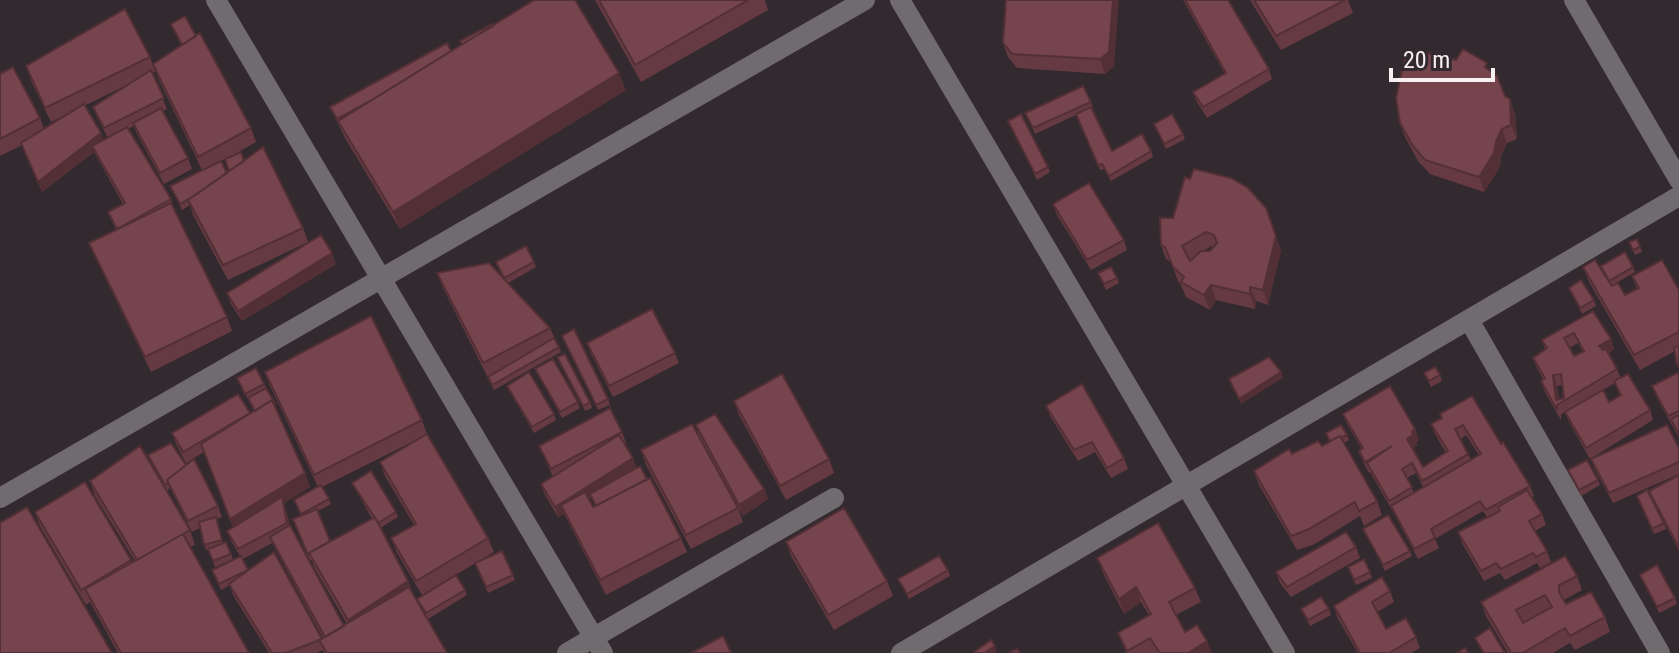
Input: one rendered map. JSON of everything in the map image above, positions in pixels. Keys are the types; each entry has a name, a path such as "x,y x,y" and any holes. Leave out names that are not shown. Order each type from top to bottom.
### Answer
{"street":[{"path":"216,0 598,645"},
{"path":"0,498 865,0"},
{"path":"900,0 1285,653"},
{"path":"1574,0 1679,180"},
{"path":"901,653 1679,196"},
{"path":"1469,320 1660,653"},
{"path":"567,653 598,645 834,498"}],"building":[{"path":"534,0 575,0 619,73 393,212 338,121"},
{"path":"599,0 748,0 635,65"},
{"path":"1006,0 1113,0 1109,52 1100,59 1012,54 1003,43"},
{"path":"1185,0 1228,0 1269,69 1203,107 1193,92 1226,73"},
{"path":"1254,0 1345,0 1276,36"},
{"path":"125,9 150,57 45,108 26,66"},
{"path":"185,16 196,36 182,45 171,24"},
{"path":"492,24 462,44 460,41"},
{"path":"200,33 251,128 198,157 153,64"},
{"path":"447,43 451,51 337,119 330,107"},
{"path":"1463,49 1487,63 1485,67 1497,76 1505,96 1510,99 1511,125 1502,129 1494,153 1479,177 1425,160 1400,123 1396,98 1405,55 1418,58 1420,51 1456,60"},
{"path":"13,67 40,118 0,139 0,74"},
{"path":"151,70 164,98 104,128 93,107"},
{"path":"1083,86 1091,102 1033,128 1025,113"},
{"path":"84,104 101,133 38,182 21,143"},
{"path":"1091,107 1112,151 1142,134 1151,151 1109,176 1102,164 1098,165 1076,114"},
{"path":"161,108 188,158 160,173 133,123"},
{"path":"1021,114 1048,167 1035,174 1008,121"},
{"path":"1172,114 1183,134 1164,144 1154,124"},
{"path":"127,127 171,199 117,229 108,212 125,203 92,146"},
{"path":"263,147 303,228 223,265 188,200"},
{"path":"241,152 244,161 229,171 225,159"},
{"path":"221,161 227,173 180,204 170,186"},
{"path":"1194,169 1231,178 1248,188 1266,208 1276,236 1263,290 1250,287 1250,294 1211,285 1204,295 1181,282 1184,277 1173,267 1165,247 1161,245 1160,218 1173,218 1185,177 1190,179","holes":["1206,232 1214,235 1217,243 1210,251 1201,251 1190,261 1182,246"]},
{"path":"1089,183 1124,240 1087,260 1053,204"},
{"path":"171,203 227,317 145,357 89,243"},
{"path":"321,235 332,253 238,311 227,293"},
{"path":"1637,239 1640,247 1633,250 1629,242"},
{"path":"526,246 534,262 504,278 496,262"},
{"path":"1625,252 1633,267 1609,281 1601,266"},
{"path":"1595,260 1612,286 1618,283 1625,295 1639,288 1632,276 1662,260 1679,290 1679,332 1634,355 1583,267"},
{"path":"489,263 550,328 483,363 437,273"},
{"path":"1111,267 1117,278 1104,284 1098,273"},
{"path":"1581,280 1594,300 1580,308 1569,288"},
{"path":"652,309 675,353 609,386 587,343"},
{"path":"1593,311 1611,339 1599,346 1606,349 1617,369 1557,405 1557,410 1541,381 1545,378 1533,358 1547,348 1542,340","holes":["1574,333 1584,351 1574,356 1564,338","1561,374 1564,398 1556,400 1553,375"]},
{"path":"371,316 422,420 314,475 265,372"},
{"path":"574,329 608,399 596,405 562,336"},
{"path":"554,338 559,347 492,385 488,377"},
{"path":"1679,346 1679,364 1677,365 1674,348"},
{"path":"565,354 590,402 583,406 557,357"},
{"path":"1269,357 1281,372 1239,399 1229,379"},
{"path":"553,359 578,402 560,412 535,369"},
{"path":"1435,367 1440,375 1429,381 1424,373"},
{"path":"256,368 264,384 245,394 237,378"},
{"path":"529,372 554,414 532,427 507,386"},
{"path":"1679,372 1679,411 1668,416 1652,386"},
{"path":"782,374 829,459 780,486 734,401"},
{"path":"1628,374 1650,410 1586,448 1565,412 1603,390 1609,402 1621,395 1614,381"},
{"path":"1082,384 1124,458 1107,468 1092,442 1074,450 1046,406"},
{"path":"1390,386 1415,429 1407,439 1423,467 1448,451 1431,424 1442,418 1440,414 1472,396 1530,486 1486,510 1480,501 1431,529 1435,538 1414,549 1391,506 1481,454 1463,425 1455,429 1468,454 1422,481 1412,463 1402,469 1412,487 1389,501 1367,463 1392,446 1365,462 1359,451 1363,448 1343,414"},
{"path":"266,388 275,403 272,400 255,411 248,398"},
{"path":"238,394 250,413 183,452 172,433"},
{"path":"272,400 305,473 230,519 201,444"},
{"path":"610,408 622,432 551,469 539,446"},
{"path":"715,414 764,489 739,505 696,425"},
{"path":"1679,415 1679,435 1671,419"},
{"path":"692,424 738,508 686,535 641,450"},
{"path":"1341,425 1347,435 1330,441 1326,433"},
{"path":"1667,425 1679,448 1679,462 1609,493 1591,459"},
{"path":"427,434 488,538 416,581 391,538 416,524 380,462"},
{"path":"619,435 633,458 555,507 541,484"},
{"path":"1340,436 1377,501 1359,511 1355,502 1291,536 1254,471 1289,449 1292,454 1318,441 1322,446"},
{"path":"171,443 186,465 165,485 148,455"},
{"path":"140,446 190,530 137,560 90,481"},
{"path":"194,459 218,506 188,521 167,480"},
{"path":"1587,460 1598,480 1579,490 1568,470"},
{"path":"640,466 647,479 596,506 590,494"},
{"path":"371,471 396,512 378,523 352,483"},
{"path":"1679,475 1679,548 1649,491"},
{"path":"650,478 681,538 600,580 561,505 585,492 593,507"},
{"path":"85,482 131,560 81,590 35,512"},
{"path":"321,485 329,499 301,514 294,500"},
{"path":"1527,490 1542,514 1529,521 1547,551 1536,557 1533,553 1501,569 1496,563 1481,571 1458,532 1500,511 1498,507"},
{"path":"1647,490 1664,523 1652,529 1637,496"},
{"path":"282,497 287,523 238,549 227,531"},
{"path":"27,507 112,653 0,653 0,523"},
{"path":"844,508 887,581 828,615 786,542"},
{"path":"317,509 330,541 308,555 293,519"},
{"path":"1388,515 1410,551 1383,565 1363,529"},
{"path":"216,517 222,540 204,545 199,522"},
{"path":"375,517 408,581 348,620 309,553"},
{"path":"1158,523 1195,588 1169,602 1185,632 1197,625 1207,641 1188,653 1160,653 1150,638 1127,651 1118,633 1151,614 1136,587 1119,599 1097,558"},
{"path":"290,525 344,626 325,637 270,537"},
{"path":"1346,532 1356,547 1287,587 1276,572"},
{"path":"183,534 249,653 121,653 85,589"},
{"path":"226,542 231,554 213,561 208,549"},
{"path":"502,551 513,575 486,587 475,563"},
{"path":"274,552 322,639 286,653 272,653 229,584"},
{"path":"241,556 248,570 219,584 212,570"},
{"path":"939,556 948,570 907,594 898,579"},
{"path":"1565,556 1577,576 1559,585 1559,592 1566,604 1591,592 1605,617 1570,636 1565,628 1523,653 1511,653 1481,602","holes":["1545,595 1552,607 1523,623 1516,610"]},
{"path":"1364,559 1370,572 1354,580 1348,567"},
{"path":"1657,565 1675,598 1657,607 1640,575"},
{"path":"456,575 465,590 426,613 417,599"},
{"path":"1382,577 1390,591 1372,602 1386,629 1406,618 1416,637 1389,653 1360,653 1334,606"},
{"path":"409,587 447,653 327,653 319,640"},
{"path":"1321,597 1329,609 1308,620 1301,609"},
{"path":"1490,628 1505,653 1484,653 1475,638"},
{"path":"723,636 731,653 691,653"},
{"path":"991,640 995,646 984,653 974,653 974,652"}]}
